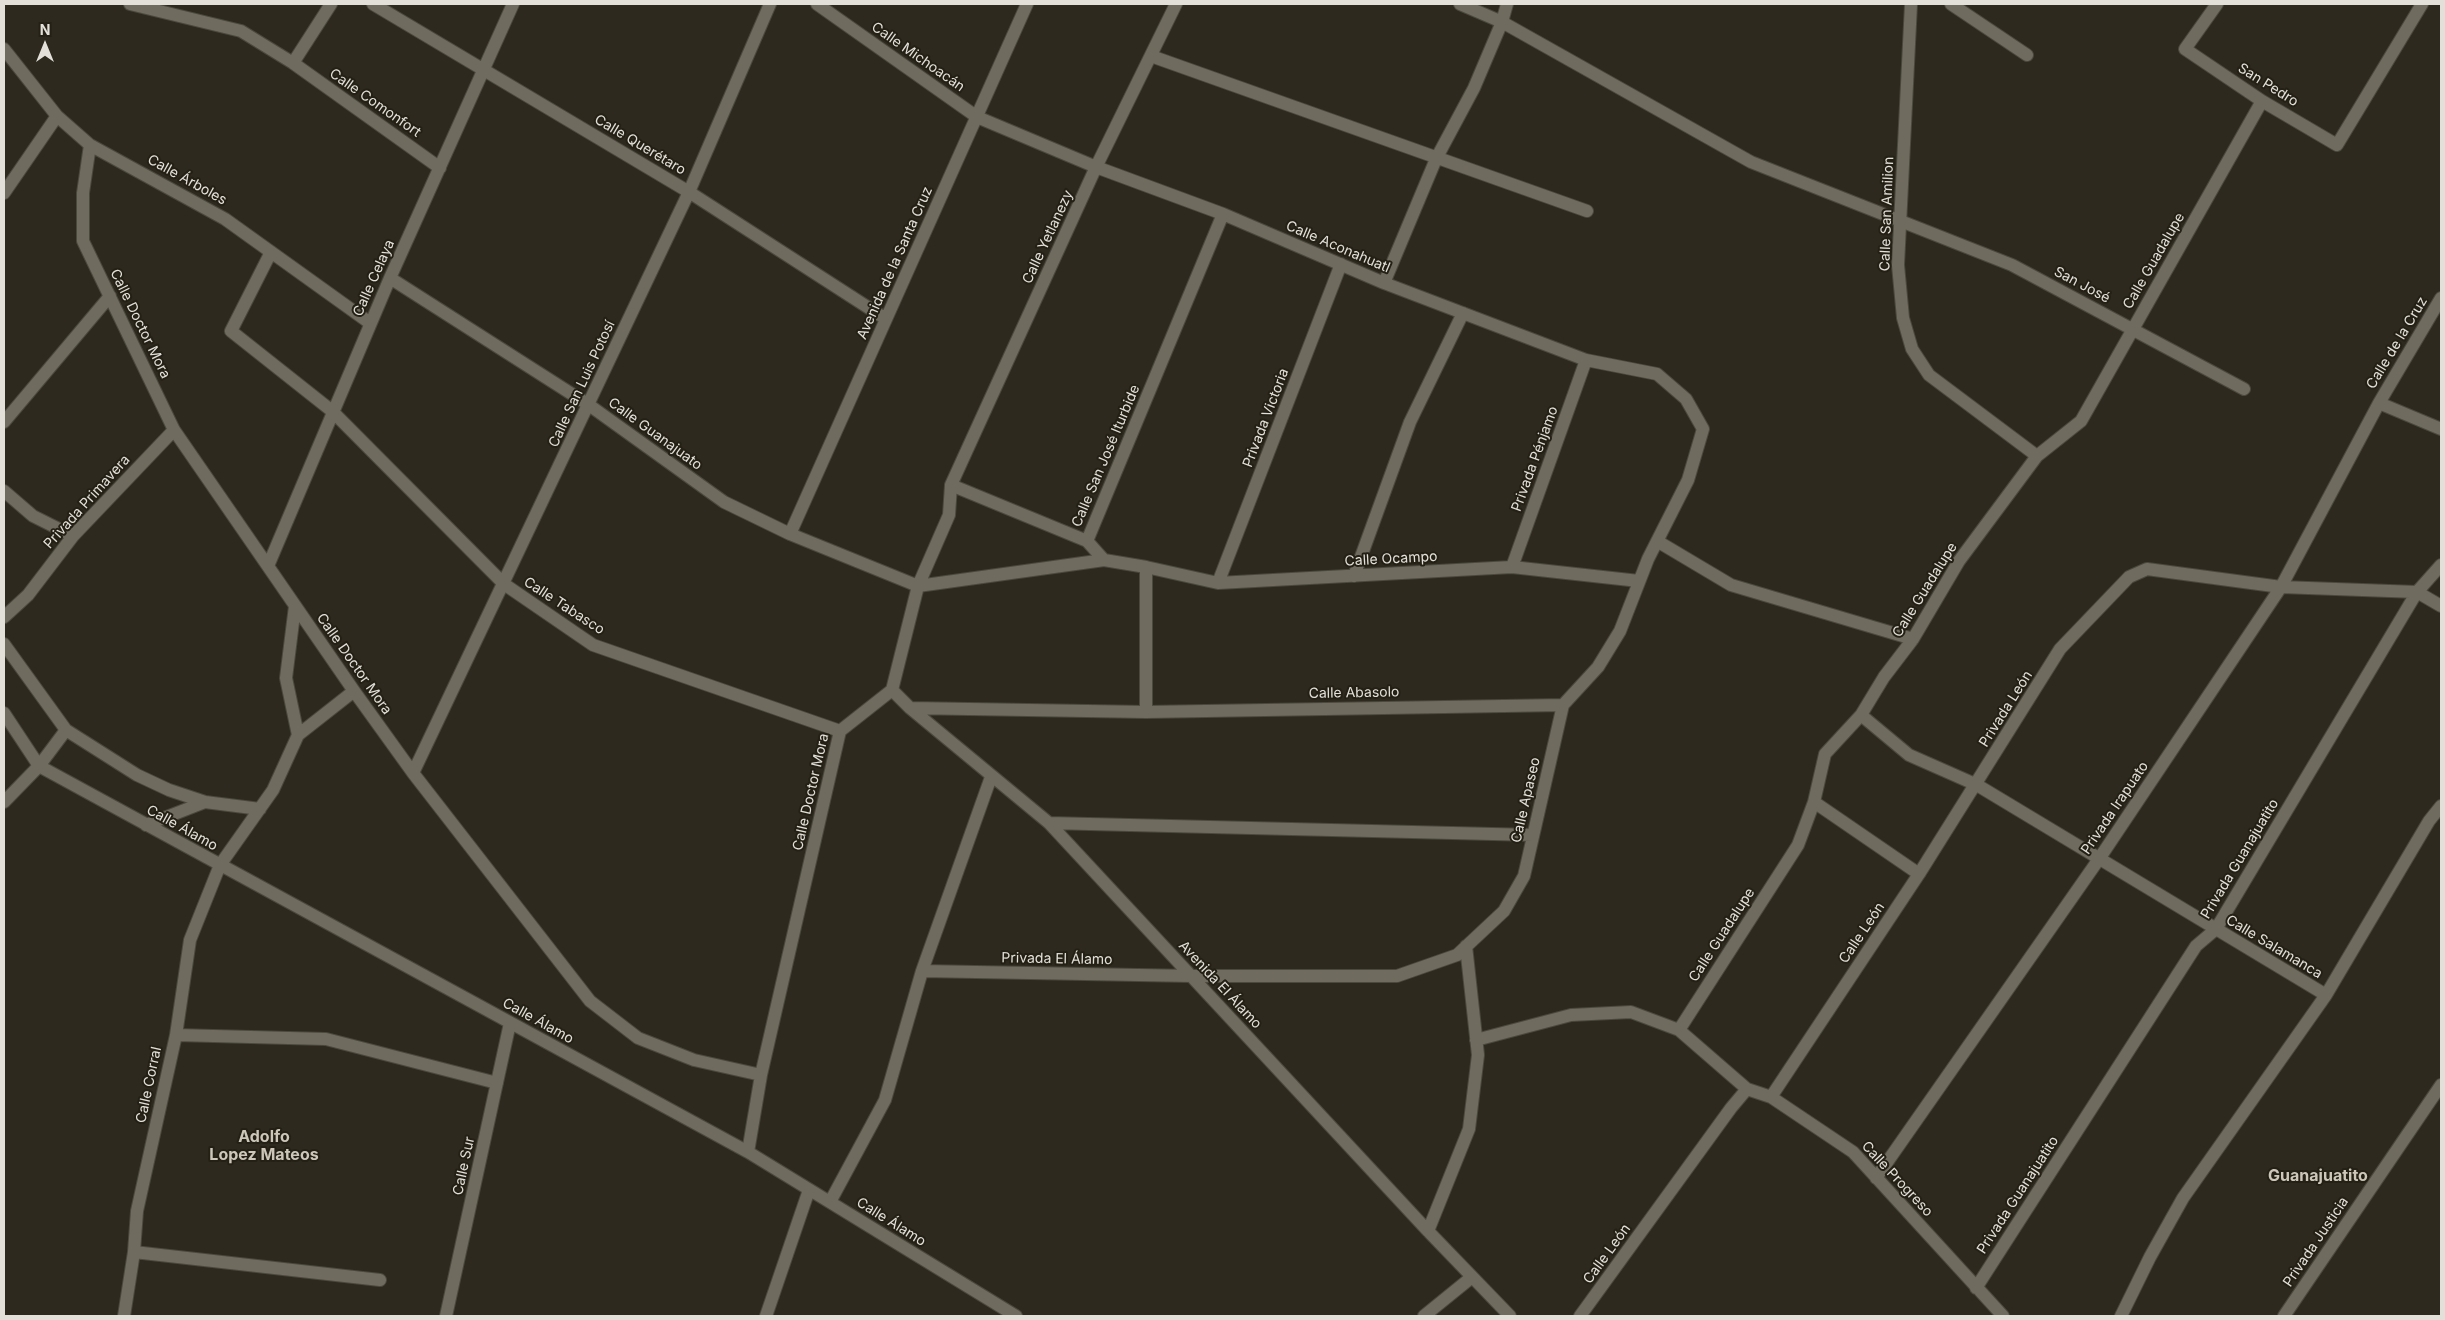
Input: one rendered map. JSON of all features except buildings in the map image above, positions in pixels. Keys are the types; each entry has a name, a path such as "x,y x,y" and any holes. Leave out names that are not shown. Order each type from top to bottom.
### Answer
{"street":[{"name":"Calle Comonfort","path":"130,4 241,31 293,63 440,168"},
{"path":"293,63 331,4"},
{"name":"Calle Querétaro","path":"373,4 689,192 886,319"},
{"name":"Calle Celaya","path":"268,566 370,323 513,4"},
{"name":"Calle San Luis Potosí","path":"413,772 689,192 770,4"},
{"name":"Calle Michoacán","path":"817,4 977,118"},
{"name":"Avenida de la Santa Cruz","path":"790,534 1027,4"},
{"name":"Calle Yetlanezy","path":"951,485 1096,167 1176,4"},
{"name":"San José","path":"1460,4 1502,22 1751,162 2012,265 2244,389"},
{"path":"1384,283 1436,159 1474,88 1502,22 1507,4"},
{"name":"Calle San Amilion","path":"1911,4 1898,265 1903,318 1912,349 1929,375 2037,456"},
{"path":"1951,4 2027,55"},
{"name":"San Pedro","path":"2217,4 2185,49 2262,101 2337,145 2422,4"},
{"name":"Calle Árboles","path":"4,49 57,116 90,145 226,219 370,323"},
{"path":"1151,56 1586,211"},
{"name":"Calle Guadalupe","path":"1679,1030 1798,844 1814,802 1825,754 1861,715 1884,677 1913,639 1959,561 2037,456 2081,421 2262,101"},
{"path":"4,193 57,116"},
{"name":"Calle Aconahuatl","path":"977,118 1096,167 1223,214 1384,283 1586,360 1657,374 1686,399 1702,429 1688,480 1657,541"},
{"name":"Calle Doctor Mora","path":"90,145 83,193 83,240 174,430 354,691 413,772 590,1001 638,1038 694,1060 761,1075"},
{"name":"Calle San José Iturbide","path":"1104,560 1087,541 1223,214"},
{"name":"Calle Tabasco","path":"271,252 231,331 332,411 504,584 593,645 840,731"},
{"name":"Privada Victoria","path":"1218,583 1341,264"},
{"name":"Calle Guanajuato","path":"390,278 589,405 724,502 790,534 918,586"},
{"path":"4,422 110,296"},
{"name":"Calle de la Cruz","path":"2281,587 2379,403 2441,298"},
{"path":"1354,576 1410,422 1463,313"},
{"name":"Privada Pénjamo","path":"1512,567 1586,360"},
{"path":"2379,403 2441,429"},
{"name":"Privada Primavera","path":"4,617 28,595 73,536 174,430"},
{"path":"892,690 918,586 949,515 951,485 1087,541"},
{"path":"4,491 33,516 73,536"},
{"path":"1563,705 1598,668 1620,631 1657,541 1731,585 1913,639"},
{"path":"918,586 1104,560 1146,567 1146,712"},
{"name":"Privada Guanajuatito","path":"1976,1288 2196,946 2216,929 2417,592 2441,565"},
{"name":"Calle Ocampo","path":"1146,567 1218,583 1512,567 1639,581"},
{"name":"Privada León","path":"1977,785 2060,649 2129,578 2148,569 2281,587"},
{"path":"2281,587 2417,592 2441,606"},
{"name":"Privada Irapuato","path":"1876,1178 2100,859 2281,587"},
{"path":"295,606 286,678 298,735 354,691"},
{"path":"4,644 66,730 137,776 169,790 205,802 260,809"},
{"name":"Calle Doctor Mora","path":"748,1152 761,1075 840,731 892,690"},
{"name":"Avenida El Álamo","path":"892,690 910,708 991,777 1049,822 1428,1231 1510,1316"},
{"name":"Calle Abasolo","path":"910,708 1146,712 1563,705"},
{"name":"Calle Apaseo","path":"1192,976 1397,976 1457,955 1504,911 1524,876 1563,705"},
{"path":"4,713 39,766"},
{"name":"Calle Salamanca","path":"1861,715 1909,754 1977,785 2326,995"},
{"path":"4,802 39,766 66,730"},
{"name":"Calle Corral","path":"124,1316 134,1252 137,1211 176,1035 190,940 220,866 273,790 298,735"},
{"name":"Calle Álamo","path":"39,766 748,1152 1016,1316"},
{"path":"830,1202 885,1100 922,971 991,777"},
{"name":"Calle León","path":"1771,1097 1977,785"},
{"path":"146,825 205,802"},
{"path":"1814,802 1919,874"},
{"name":"Calle Salamanca","path":"2121,1316 2150,1257 2183,1198 2326,995 2429,821 2441,806"},
{"path":"1049,822 1533,835"},
{"path":"1428,1231 1469,1128 1478,1055 1466,946"},
{"name":"Privada El Álamo","path":"922,971 1192,976"},
{"path":"1476,1040 1571,1015 1631,1012 1679,1030 1747,1089"},
{"name":"Calle Sur","path":"446,1316 510,1023"},
{"path":"176,1035 326,1038 497,1083"},
{"name":"Privada Justicia","path":"2284,1316 2441,1085"},
{"name":"Calle León","path":"1580,1316 1731,1108 1747,1089"},
{"name":"Calle Progreso","path":"1747,1089 1771,1097 1853,1152 2003,1316"},
{"path":"766,1316 809,1190"},
{"path":"134,1252 380,1280"},
{"path":"1424,1316 1472,1277"}],"district":[{"name":"Adolfo Lopez Mateos","path":"264,1146"},
{"name":"Guanajuatito","path":"2318,1176"}]}
